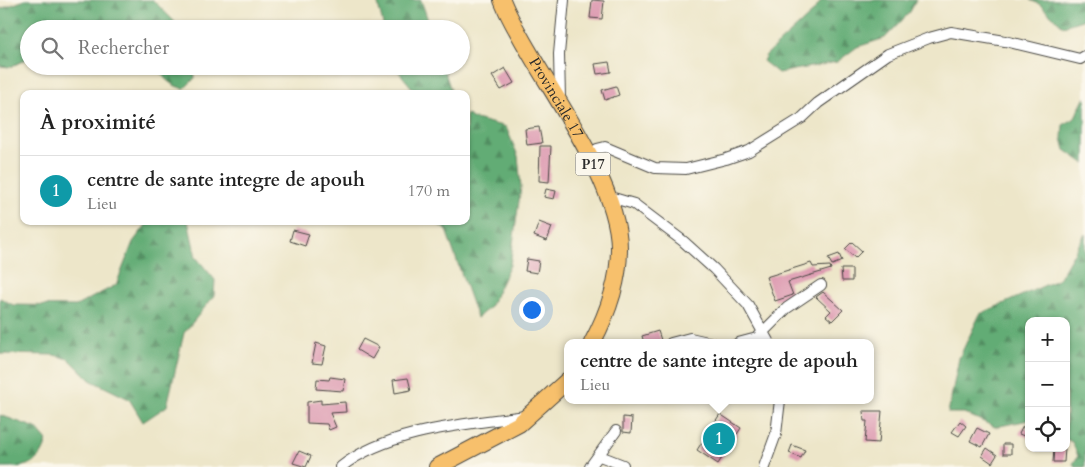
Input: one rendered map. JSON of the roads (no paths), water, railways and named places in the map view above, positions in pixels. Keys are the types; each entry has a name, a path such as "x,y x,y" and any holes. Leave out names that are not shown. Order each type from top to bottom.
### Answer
{"main road":[{"name":"Provinciale 17","path":"502,0 509,18 560,104 610,197 620,248 612,294 594,339"},
{"path":"437,467 507,432 530,416 564,384"}],"street":[{"path":"560,104 560,54 564,0"},
{"path":"591,160 597,149 605,147 655,168 686,169 749,151 802,118 818,103 888,54 950,32 1005,41 1080,60 1085,56"},
{"path":"610,197 634,204 683,241 734,288 748,305 768,339"},
{"path":"753,339 765,332 787,308 821,285"},
{"path":"764,467 776,434 780,404"},
{"path":"341,467 381,445 411,436 459,425 530,416"},
{"path":"590,467 600,456 616,431"},
{"path":"600,456 623,466"}],"place":[{"name":"centre de sante integre de apouh","path":"719,439"}]}
